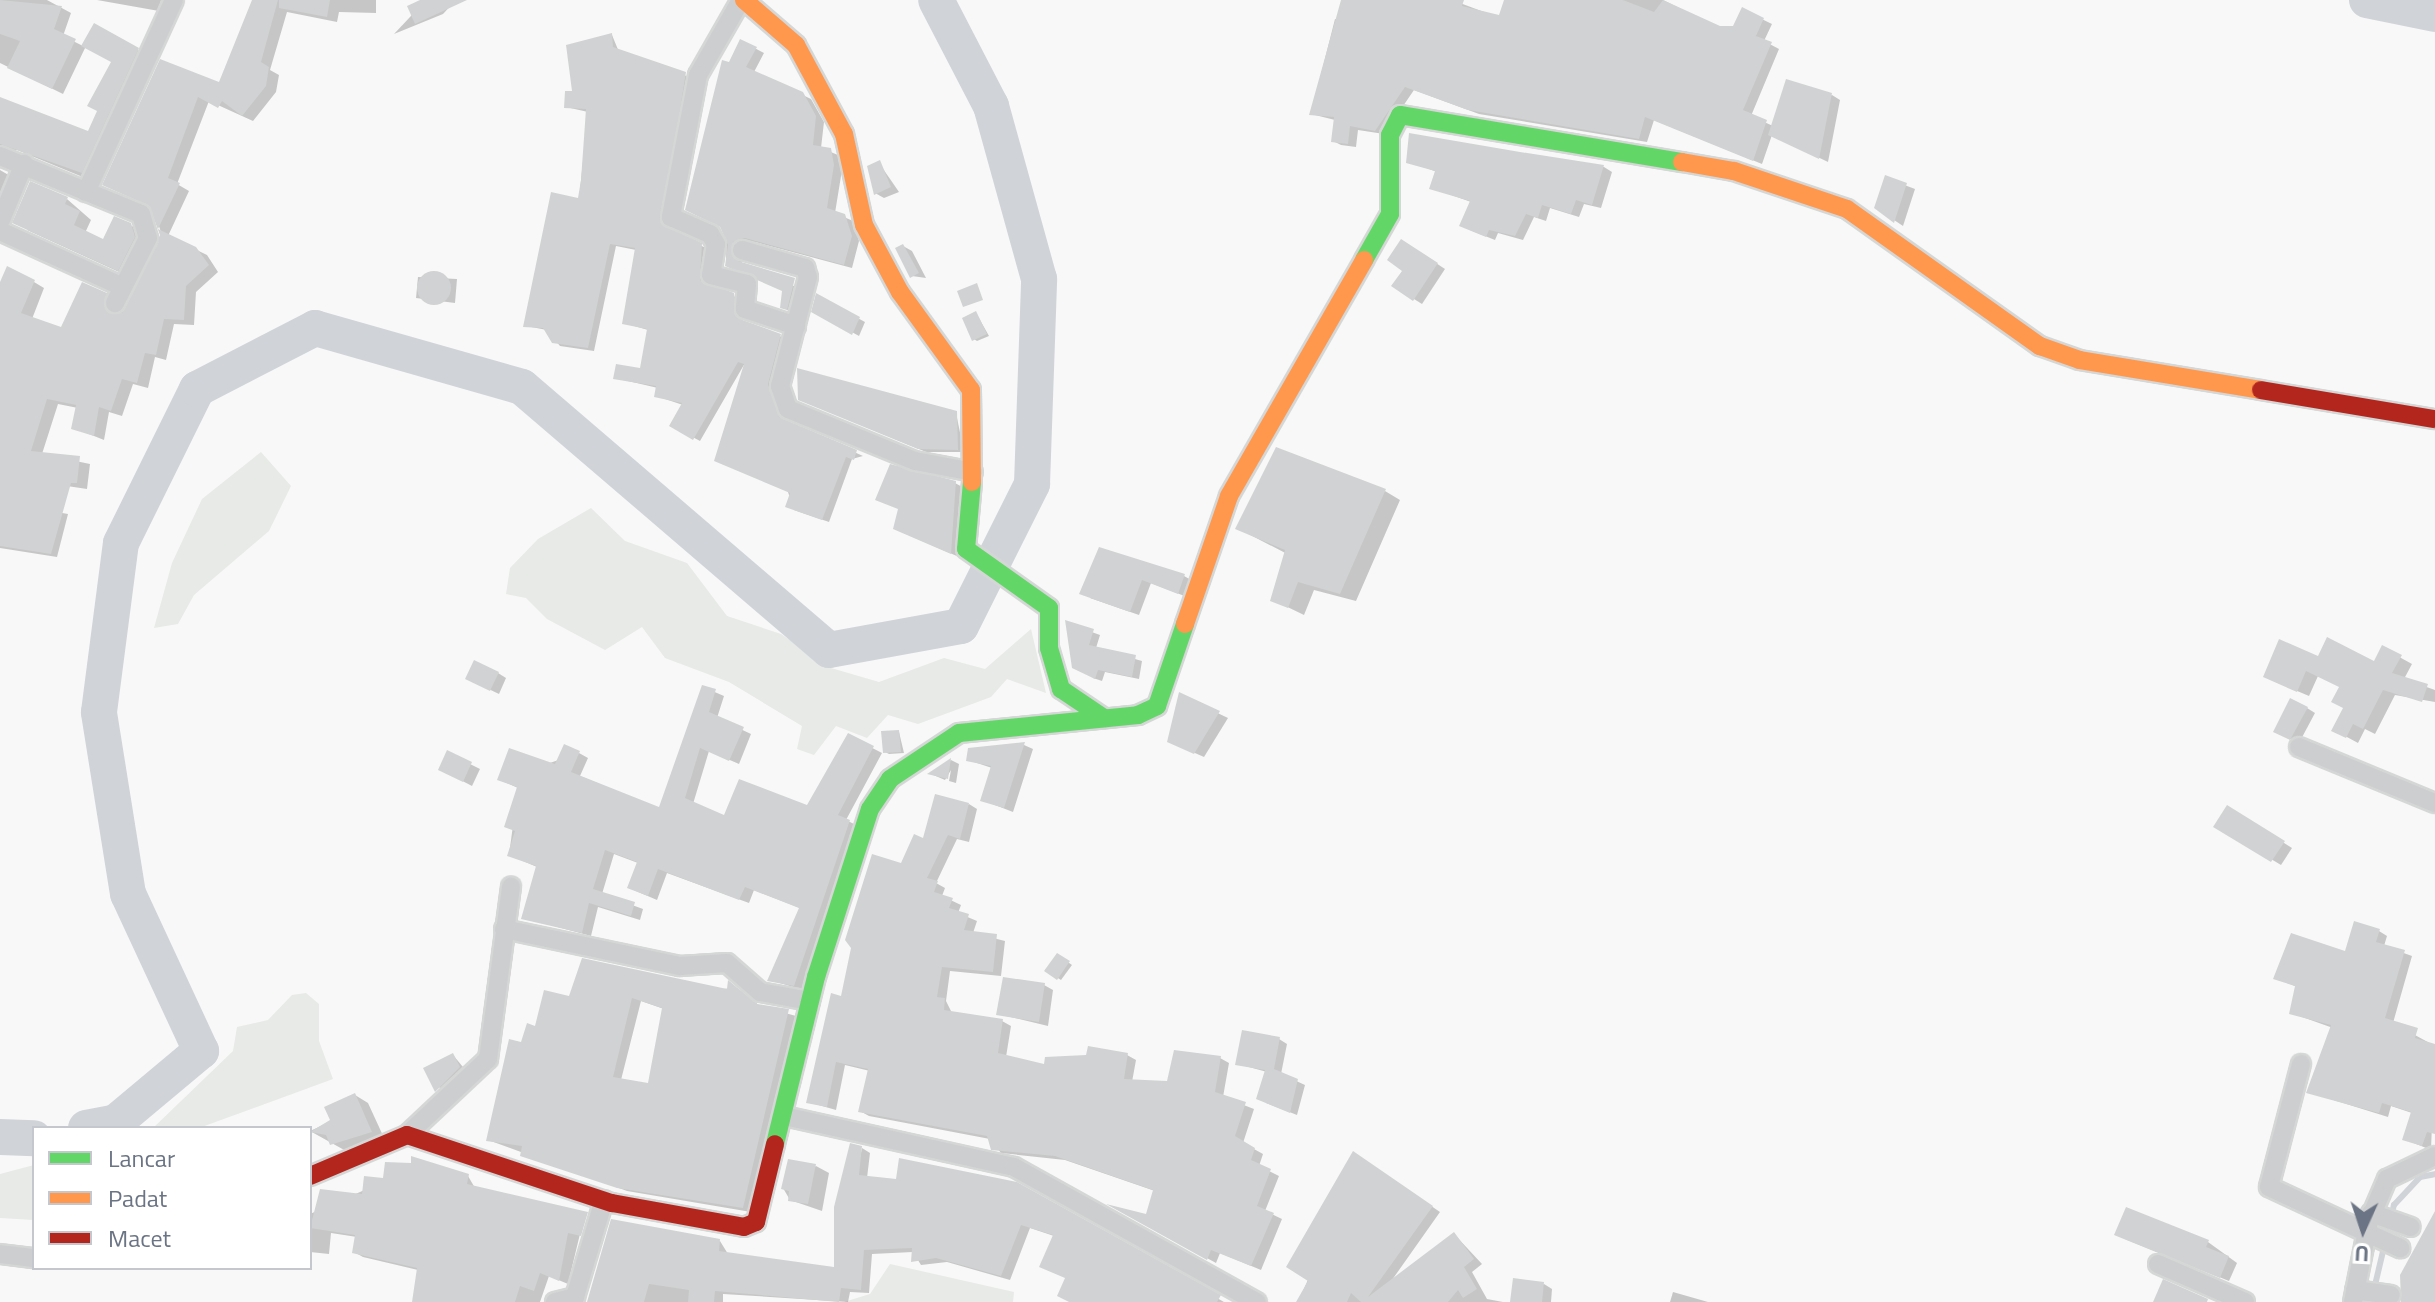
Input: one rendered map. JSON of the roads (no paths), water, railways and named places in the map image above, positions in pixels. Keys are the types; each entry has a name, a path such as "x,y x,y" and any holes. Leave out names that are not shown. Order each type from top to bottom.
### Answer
{"street":[{"path":"86,192 174,0"},
{"path":"796,326 745,309 747,284 711,275 716,244 710,234 671,217 698,75 742,0 796,45 844,134 864,225 900,292 964,374 975,411 966,549 1039,598 1051,616 1049,648 1061,689 1104,718"},
{"path":"407,1135 604,1200 751,1226 784,1116 810,1001 854,850 890,779 959,733 1104,718 1157,706 1229,496 1390,214 1393,122 1410,112 1734,171 1847,209 2040,346 2080,360 2435,419"},
{"path":"0,156 130,207 146,223 148,238 119,295 0,231"},
{"path":"0,222 24,164"},
{"path":"742,250 805,268 796,326 779,394 788,409 915,461 973,472"},
{"path":"2299,747 2435,803"},
{"path":"312,1175 407,1135 488,1059 511,887"},
{"path":"504,929 680,966 727,963 760,992 810,1001"},
{"path":"2301,1064 2266,1181 2385,1241"},
{"path":"784,1116 1014,1167 1257,1302"},
{"path":"2371,1295 2385,1241 2394,1221 2387,1179 2432,1165"},
{"path":"555,1302 575,1297 604,1200"},
{"path":"0,1254 32,1258"},
{"path":"2158,1264 2245,1302"}],"waterway":[{"path":"96,1126 116,1122 201,1051 128,894 99,712 121,543 197,389 315,328 522,387 829,650 961,626 1032,484 1039,279 991,106 936,0"},
{"path":"2367,0 2435,14"},
{"path":"0,1137 32,1138"},
{"path":"2371,1302 2394,1205 2420,1177 2435,1174"}]}
